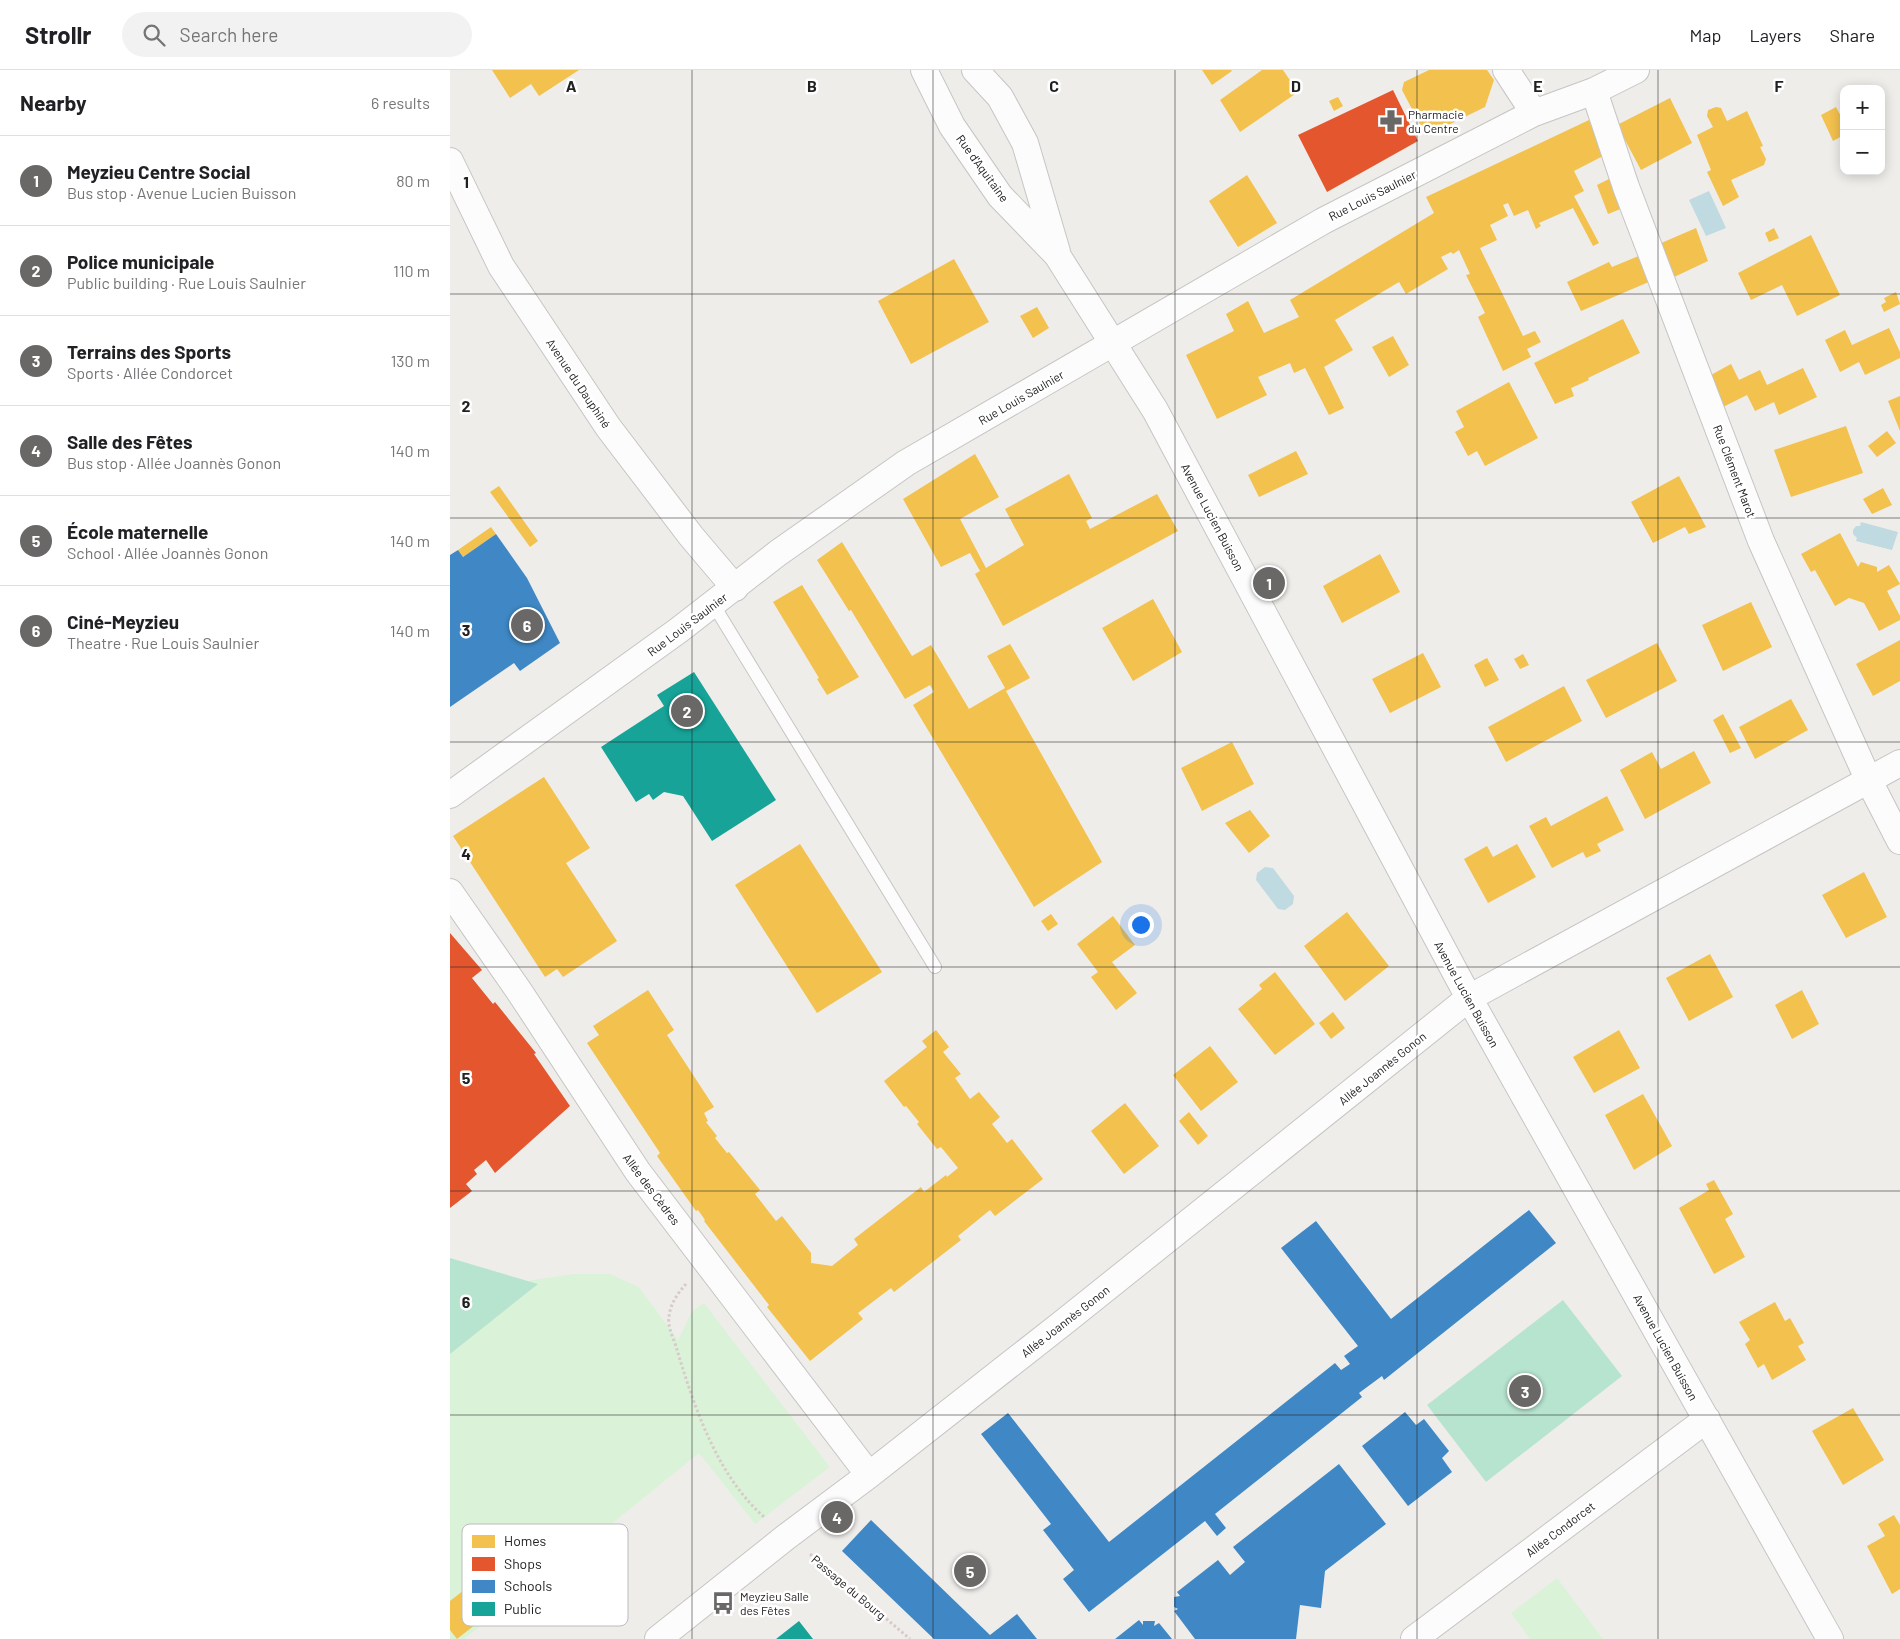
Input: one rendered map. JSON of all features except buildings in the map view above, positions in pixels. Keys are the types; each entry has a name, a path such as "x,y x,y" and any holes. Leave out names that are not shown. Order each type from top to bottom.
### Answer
{"street":[{"name":"Rue d'Aquitaine","path":"924,70 952,126 1000,196 1057,256 1114,343"},
{"name":"Rue d'Aquitaine","path":"975,70 1000,97 1026,143 1057,256"},
{"path":"1506,70 1534,113"},
{"name":"Rue Louis Saulnier","path":"450,795 735,588 778,553 906,463 1323,221 1534,113 1594,91 1636,70"},
{"name":"Rue Clément Marot","path":"1594,91 1626,187 1762,541 1868,779 1900,841"},
{"name":"Avenue du Dauphiné","path":"450,161 501,266 608,426 691,536 735,588"},
{"name":"Avenue Lucien Buisson","path":"1114,343 1160,418 1469,998 1830,1639"},
{"name":"Allée Joannès Gonon","path":"658,1639 786,1537 1072,1316 1469,998 1900,763"},
{"name":"Allée des Cèdres","path":"450,892 519,991 638,1172 869,1474"},
{"name":"Allée Condorcet","path":"1414,1639 1707,1419"}],"lane":[{"path":"713,604 935,967"}],"path":[{"name":"Passage du Bourg","path":"706,1260 679,1292 671,1307 668,1319 704,1430 731,1478 752,1506 786,1537 842,1580 910,1639"}],"green space":[{"path":"450,1258 538,1284 450,1354"},
{"path":"574,1274 610,1274 639,1287 678,1340 692,1311 704,1303 830,1467 755,1524 699,1453 612,1524 462,1524 462,1626 481,1626 464,1639 450,1639 450,1335 496,1300 532,1280"},
{"path":"1563,1300 1622,1376 1486,1482 1427,1405"},
{"path":"1557,1578 1603,1639 1530,1639 1511,1613"}],"water":[{"path":"1709,191 1726,228 1706,236 1689,200"},
{"path":"1861,522 1898,532 1892,550 1856,541 1857,538 1853,534 1853,530 1856,526 1860,526"},
{"path":"1265,867 1273,868 1294,896 1293,904 1285,910 1278,909 1256,880 1257,873"}],"place":[{"name":"Pharmacie du Centre","path":"1391,121"},
{"name":"Meyzieu Centre Social","path":"1269,583"},
{"name":"Ciné-Meyzieu","path":"527,625"},
{"name":"Police municipale","path":"687,711"},
{"name":"Terrains des Sports","path":"1525,1391"},
{"name":"Salle des Fêtes","path":"837,1517"},
{"name":"École maternelle","path":"970,1571"},
{"name":"Meyzieu Salle des Fêtes","path":"723,1603"}]}
